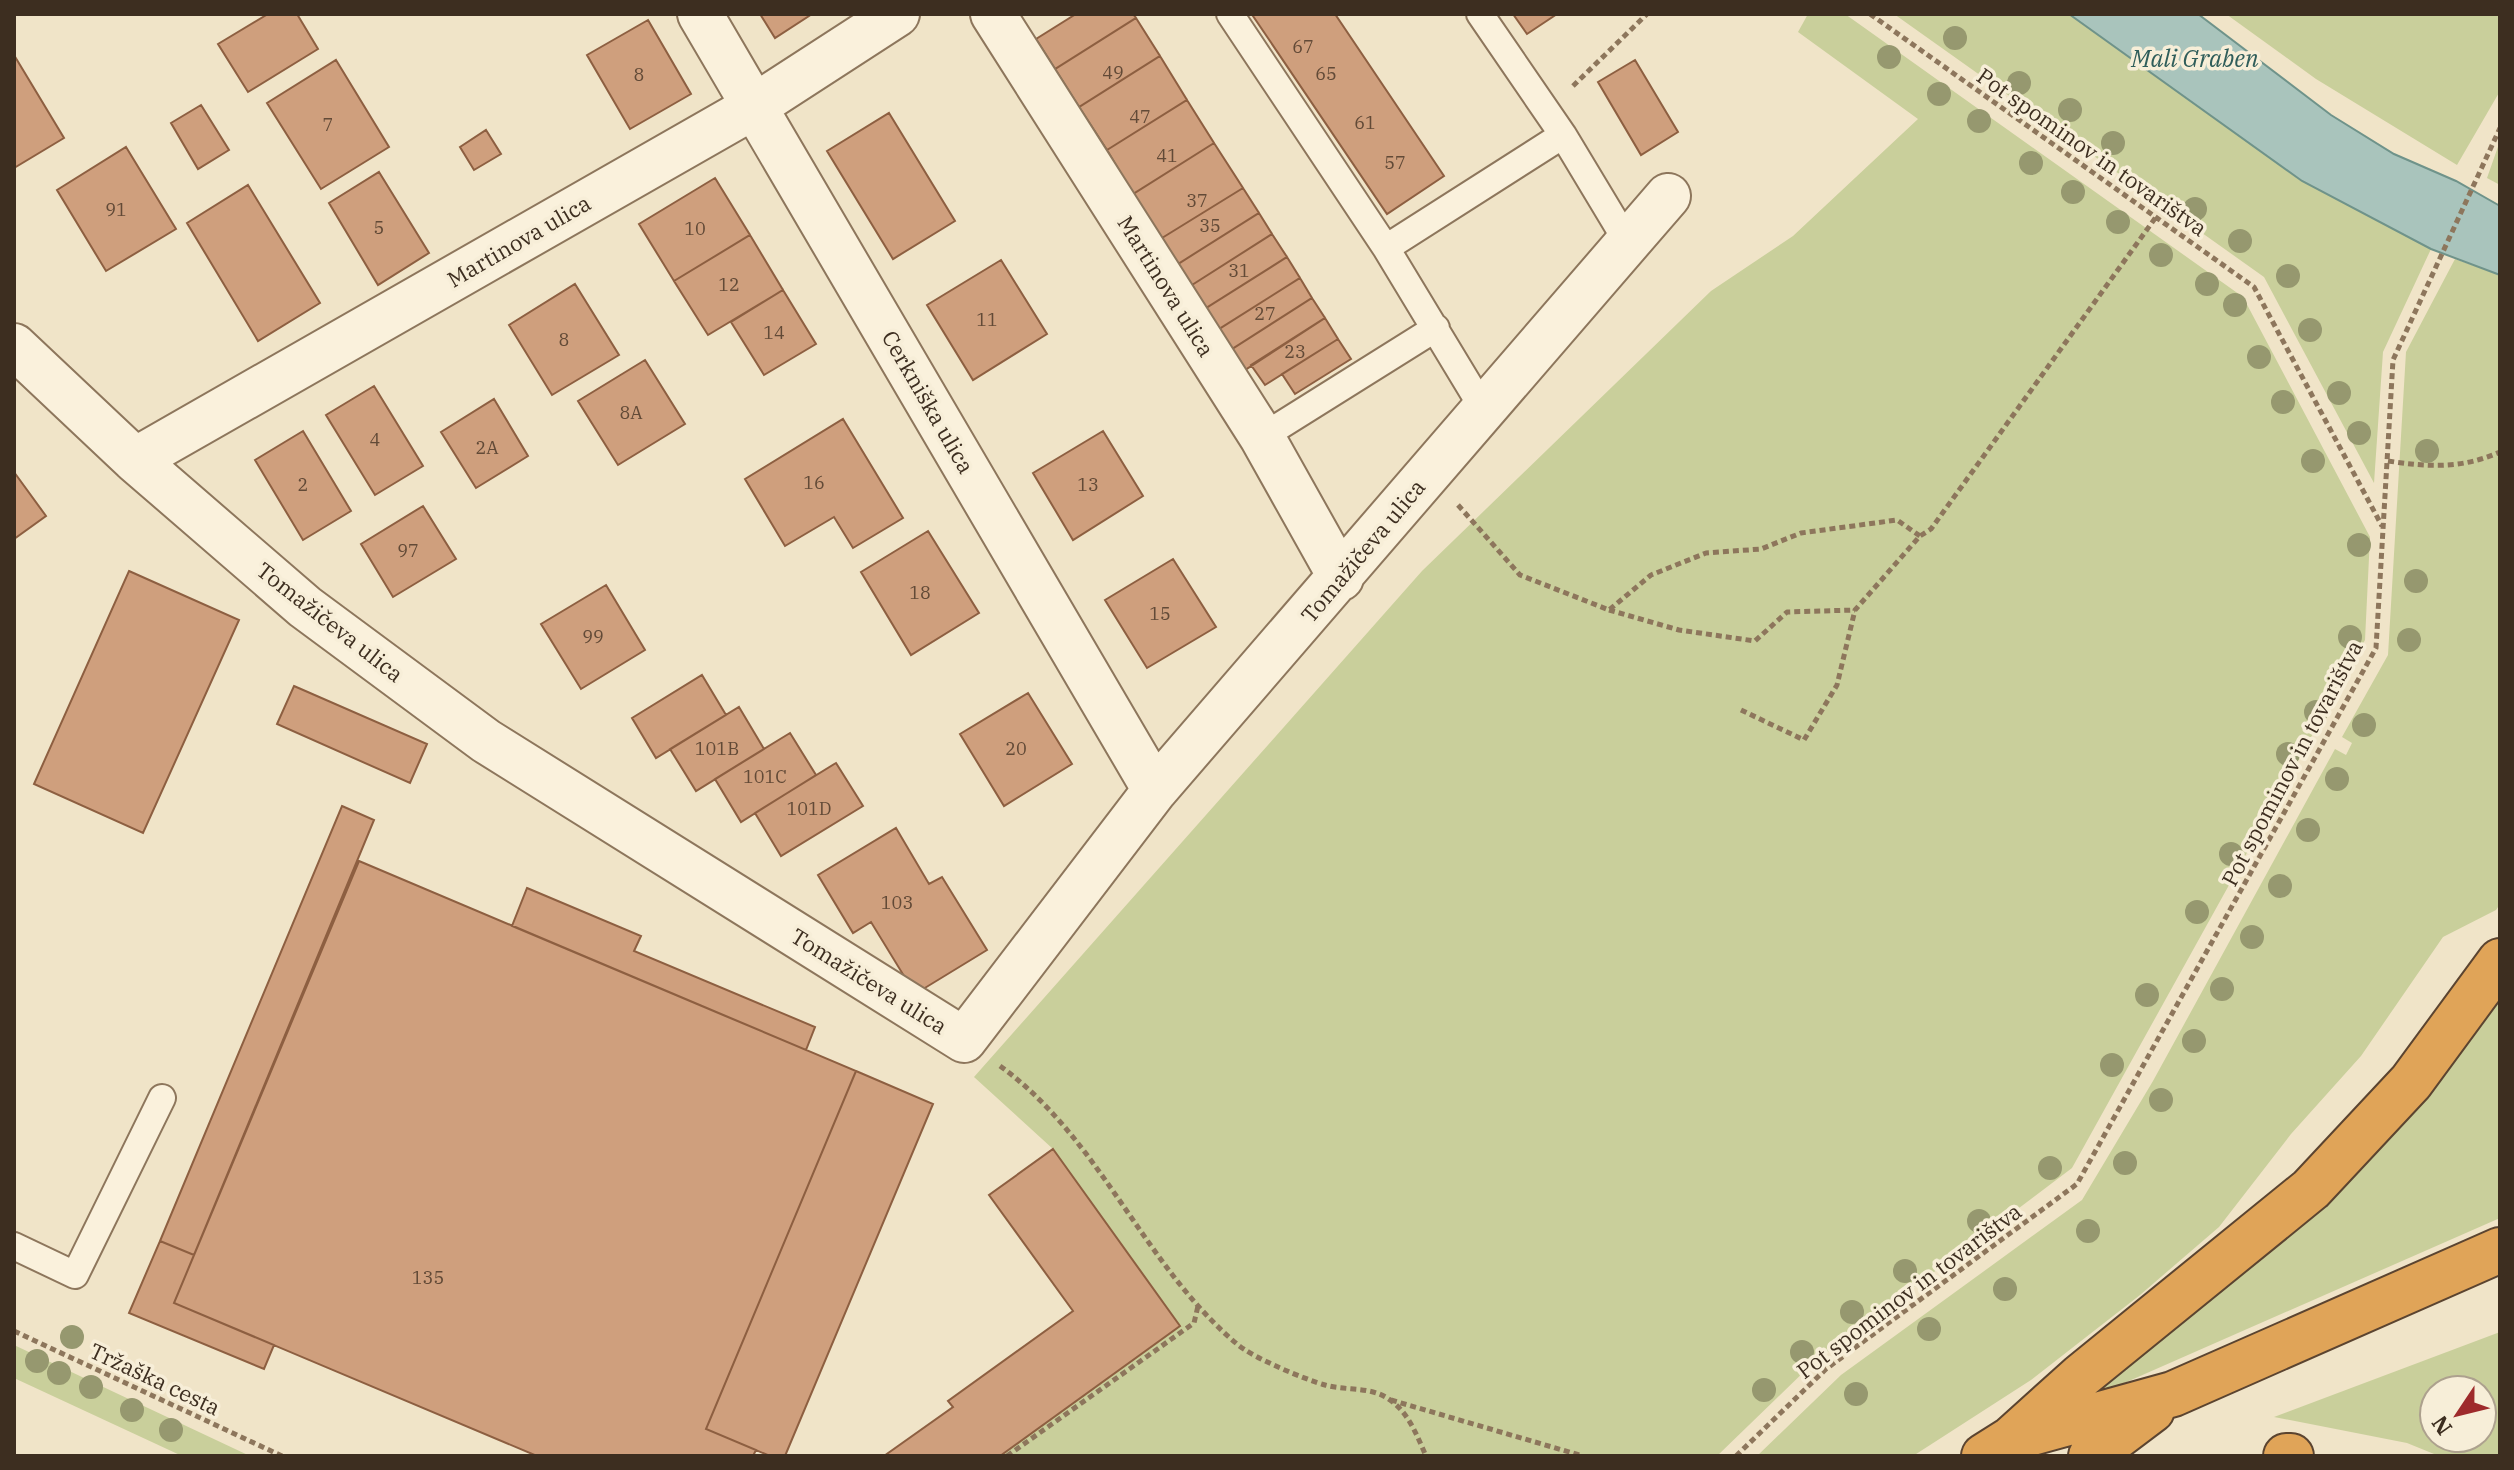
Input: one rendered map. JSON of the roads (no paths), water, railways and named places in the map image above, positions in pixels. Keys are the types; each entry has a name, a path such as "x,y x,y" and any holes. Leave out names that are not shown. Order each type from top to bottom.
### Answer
{"highway":[{"path":"1998,1448 2081,1376 2311,1189 2411,1082 2500,961"},
{"path":"1998,1448 2173,1394 2500,1250"},
{"path":"2091,1456 2173,1394"}],"street":[{"name":"Cerkniška ulica","path":"700,14 1155,790"},
{"name":"Martinova ulica","path":"135,460 755,106 897,14"},
{"name":"Martinova ulica","path":"993,14 1262,437 1341,578"},
{"name":"Tomažičeva ulica","path":"14,346 135,460 305,607 486,741 964,1040 1155,790 1668,196"}],"lane":[{"path":"1230,14 1386,248 1484,410"},
{"path":"1480,14 1563,135 1628,243"},
{"path":"1386,248 1563,135"},
{"path":"1262,437 1436,328"},
{"path":"14,1246 75,1275 162,1098"}],"water":[{"name":"Mali Graben","path":"2069,14 2198,14 2331,115 2394,154 2456,181 2500,206 2500,275 2431,249 2302,181"}]}
